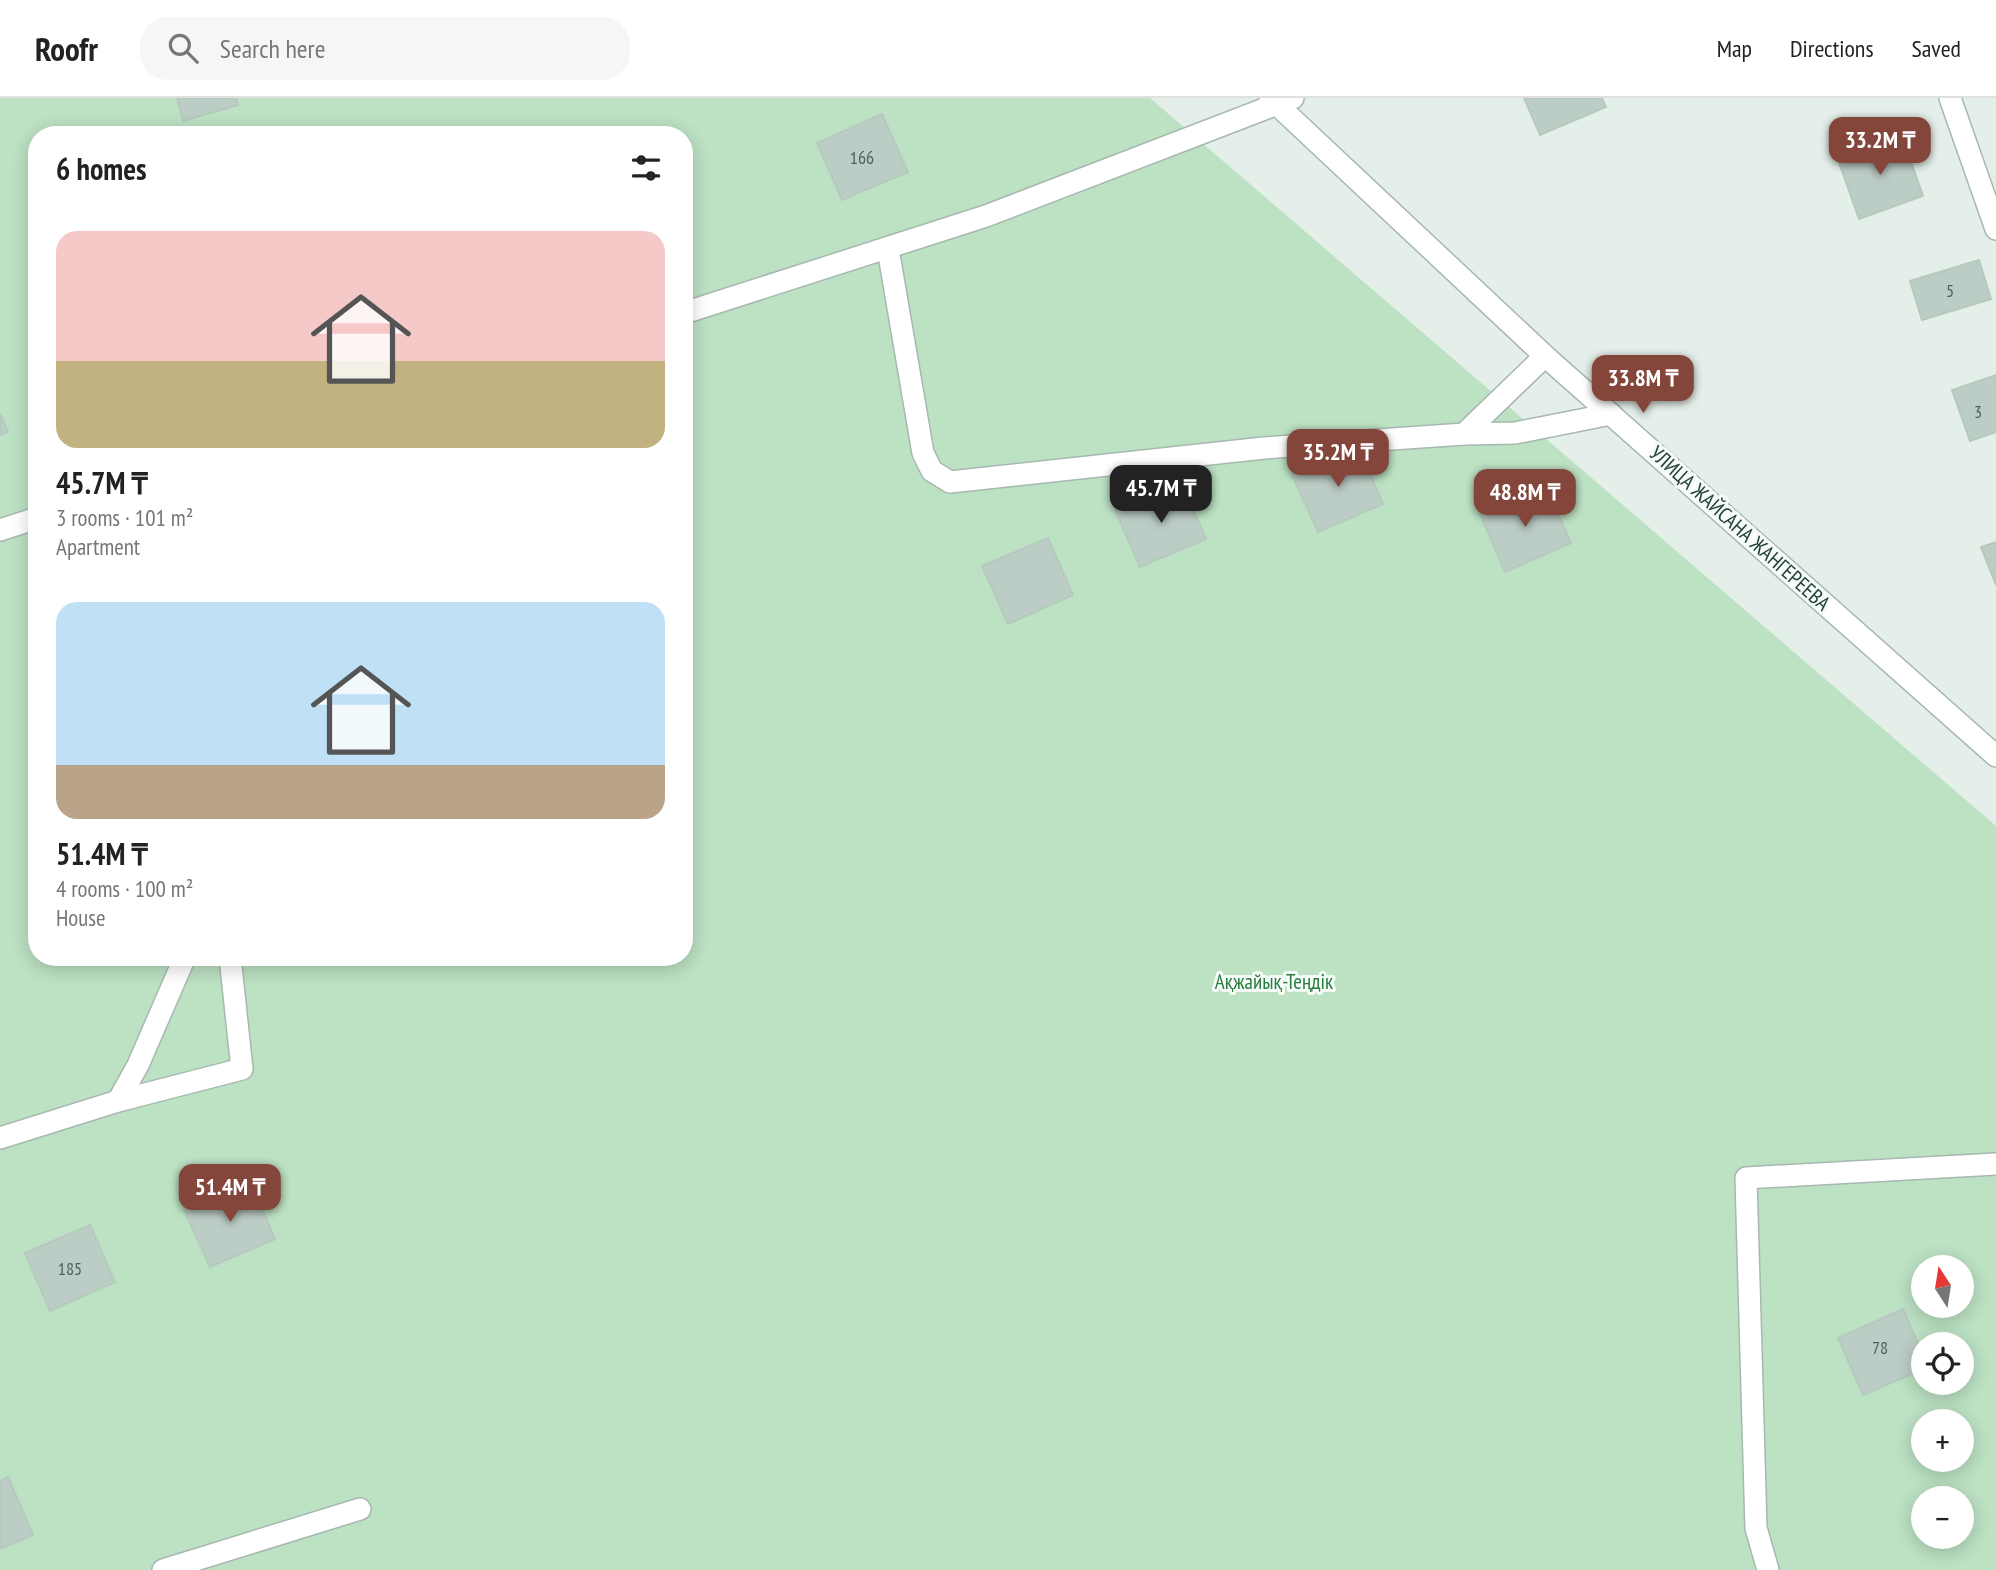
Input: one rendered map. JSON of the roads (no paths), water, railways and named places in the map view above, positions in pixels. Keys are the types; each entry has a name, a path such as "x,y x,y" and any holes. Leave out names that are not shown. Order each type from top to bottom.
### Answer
{"street":[{"path":"1950,98 1996,229"},
{"path":"693,310 888,249 998,211 1280,100"},
{"name":"УЛИЦА ЖАЙСАНА ЖАНГЕРЕЕВА","path":"1280,100 1545,356 1996,756"},
{"path":"888,249 923,453 932,471 950,482 1264,448 1515,433 1611,414"},
{"path":"1464,434 1545,356"},
{"path":"0,530 28,522"},
{"path":"118,1101 138,1065 181,966"},
{"path":"0,1138 118,1101 242,1069 231,966"},
{"path":"1768,1570 1756,1528 1746,1178 1996,1164"},
{"path":"163,1570 360,1509"}],"park label":[{"name":"Ақжайық-Теңдік","path":"1274,981"}]}
